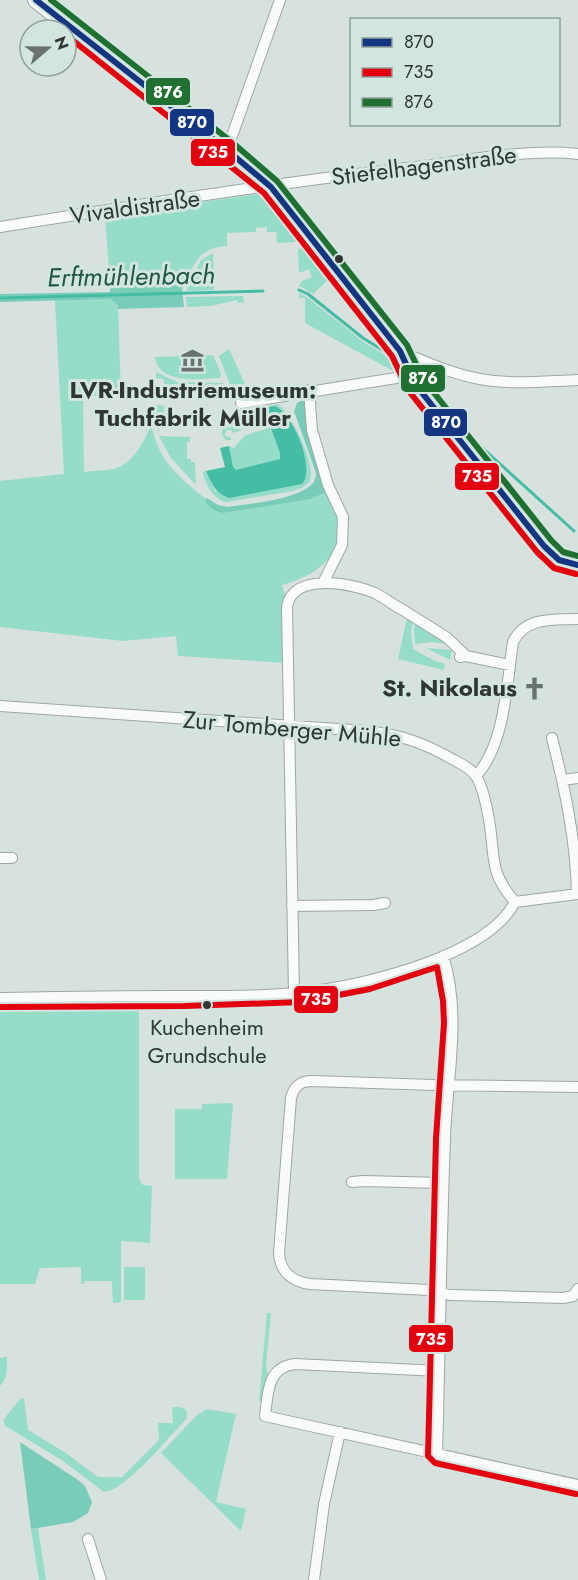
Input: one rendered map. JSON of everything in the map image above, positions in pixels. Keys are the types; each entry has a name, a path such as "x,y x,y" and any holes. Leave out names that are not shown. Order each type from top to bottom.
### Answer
{"street":[{"path":"36,0 271,187 404,360 415,384 544,546 564,563 578,565"},
{"path":"227,150 280,0"},
{"name":"Stiefelhagenstraße","path":"271,187 303,180 577,150"},
{"name":"Vivaldistraße","path":"0,227 271,187"},
{"path":"404,360 439,367 478,379 578,380"},
{"path":"241,403 309,390 396,378 404,360"},
{"path":"309,390 312,430 328,485 343,518 342,545 323,583"},
{"path":"294,993 288,600 297,589 312,583 373,592 447,638 463,657 510,666"},
{"path":"515,902 501,885 496,873 489,821 476,776 485,766 501,718 509,682 513,642 522,628 540,621 578,619"},
{"name":"Zur Tomberger Mühle","path":"0,706 349,730 401,736 429,746 476,776"},
{"path":"515,902 577,894 573,844 563,780 552,738"},
{"path":"563,780 578,778"},
{"path":"0,998 185,997 294,993 333,988 367,980 443,956 468,945 506,917 515,902"},
{"path":"292,906 385,903"},
{"path":"437,1454 443,1183 453,996 443,956"},
{"path":"575,1292 552,1298 450,1295 429,1290 299,1282 284,1270 279,1259 279,1247 291,1098 296,1086 308,1081 578,1087"},
{"path":"352,1182 363,1180 443,1183"},
{"path":"439,1371 291,1364 280,1369 271,1379 265,1416 578,1485"},
{"path":"314,1580 324,1504 340,1432"},
{"path":"87,1539 101,1580"}],"shaded area":[{"path":"264,193 302,239 295,242 277,243 276,232 267,232 267,227 256,228 256,232 227,233 227,246 217,247 203,254 194,265 183,289 181,289 181,280 110,284 105,216"},
{"path":"306,246 330,278 313,294 299,286 302,281 312,277 309,269 299,273 298,250"},
{"path":"213,253 214,290 186,291 201,260"},
{"path":"181,280 184,307 118,309 118,305 110,299 0,302 0,294 110,292 110,284"},
{"path":"299,293 365,343 398,363 400,368 395,372 305,323 305,298 299,298"},
{"path":"243,296 244,302 238,303 237,300 211,306 187,307 186,297"},
{"path":"110,299 118,305 121,396 83,396 84,472 113,469 123,465 138,449 151,424 160,451 173,469 224,513 311,499 326,492 336,510 338,531 333,552 320,567 311,573 282,585 285,595 286,663 178,656 176,636 123,641 0,627 0,481 64,474 55,300"},
{"path":"229,349 251,397 237,398 234,395 219,356"},
{"path":"213,355 221,374 220,378 191,379 172,376 158,366 155,357"},
{"path":"156,372 177,382 223,383 228,395 223,397 220,388 164,387 164,379 156,378"},
{"path":"304,399 326,492 311,499 224,513 210,507 205,500 207,498 218,505 227,507 249,504 280,499 306,489 314,482 316,473 294,411 297,403"},
{"path":"277,404 288,415 294,425 304,446 310,466 309,482 302,488 292,491 222,501 208,486 203,472 206,471 215,491 306,461 292,422 282,410 275,406 266,418 280,453 280,459 234,470 229,446 234,448 244,436 268,428 261,408"},
{"path":"157,405 164,406 164,420 169,420 169,424 160,424 158,433 154,408"},
{"path":"275,406 282,410 289,419 300,442 306,466 306,477 302,484 229,498 220,494 214,488 206,471 225,467 220,448 229,446 233,467 236,470 280,459 280,453 265,413 269,407"},
{"path":"257,409 265,424 258,426 256,421 248,423 249,428 244,429 239,412"},
{"path":"237,412 242,430 233,433 231,430 226,430 225,436 230,437 231,440 226,440 222,435 224,424 230,415"},
{"path":"159,436 190,437 190,442 187,442 187,459 191,459 191,462 195,464 196,483 171,458"},
{"path":"407,618 413,622 411,633 413,649 445,664 444,670 398,659"},
{"path":"415,623 448,644 432,642 415,644"},
{"path":"426,648 452,650 450,660"},
{"path":"139,1001 139,1178 143,1185 152,1186 150,1243 121,1241 121,1302 113,1303 112,1281 85,1281 81,1284 81,1267 40,1268 35,1284 0,1284 0,1002"},
{"path":"233,1103 227,1179 175,1179 175,1109 202,1109 202,1104"},
{"path":"124,1267 145,1267 145,1300 124,1300"},
{"path":"267,1313 271,1313 266,1364 268,1378 262,1402 259,1401"},
{"path":"7,1357 6,1376 0,1386 0,1358"},
{"path":"21,1398 24,1399 28,1430 66,1453 98,1477 122,1477 159,1440 158,1423 173,1423 172,1407 184,1408 187,1415 186,1419 135,1473 113,1490 104,1492 63,1461 4,1425 4,1419"},
{"path":"207,1409 236,1414 216,1502 246,1509 241,1531 161,1453 197,1415"},
{"path":"20,1442 85,1486 92,1502 88,1513 73,1522 31,1529"},
{"path":"38,1528 46,1580 39,1580 31,1529"}],"waterway":[{"name":"Erftmühlenbach","path":"299,290 308,294 363,338 395,358"},
{"name":"Erftmühlenbach","path":"0,298 263,291"},
{"name":"Erftmühlenbach","path":"420,376 478,444 574,531"}],"transit line":[{"name":"870","path":"36,0 271,187 400,351 415,384 544,546 559,560 578,565"},
{"name":"876","path":"51,0 233,143 277,181 407,345 423,379 551,540 563,552 578,556"},
{"name":"735","path":"78,45 264,193 392,356 408,390 537,552 554,568 576,574"},
{"name":"735","path":"0,1007 185,1006 302,1002 370,989 437,967 444,1023 436,1138 428,1456 435,1463 576,1494"}],"place":[{"name":"LVR-Industriemuseum: Tuchfabrik Müller","path":"193,360"},
{"name":"St. Nikolaus","path":"535,688"},
{"name":"Kuchenheim Grundschule","path":"207,1005"}]}
